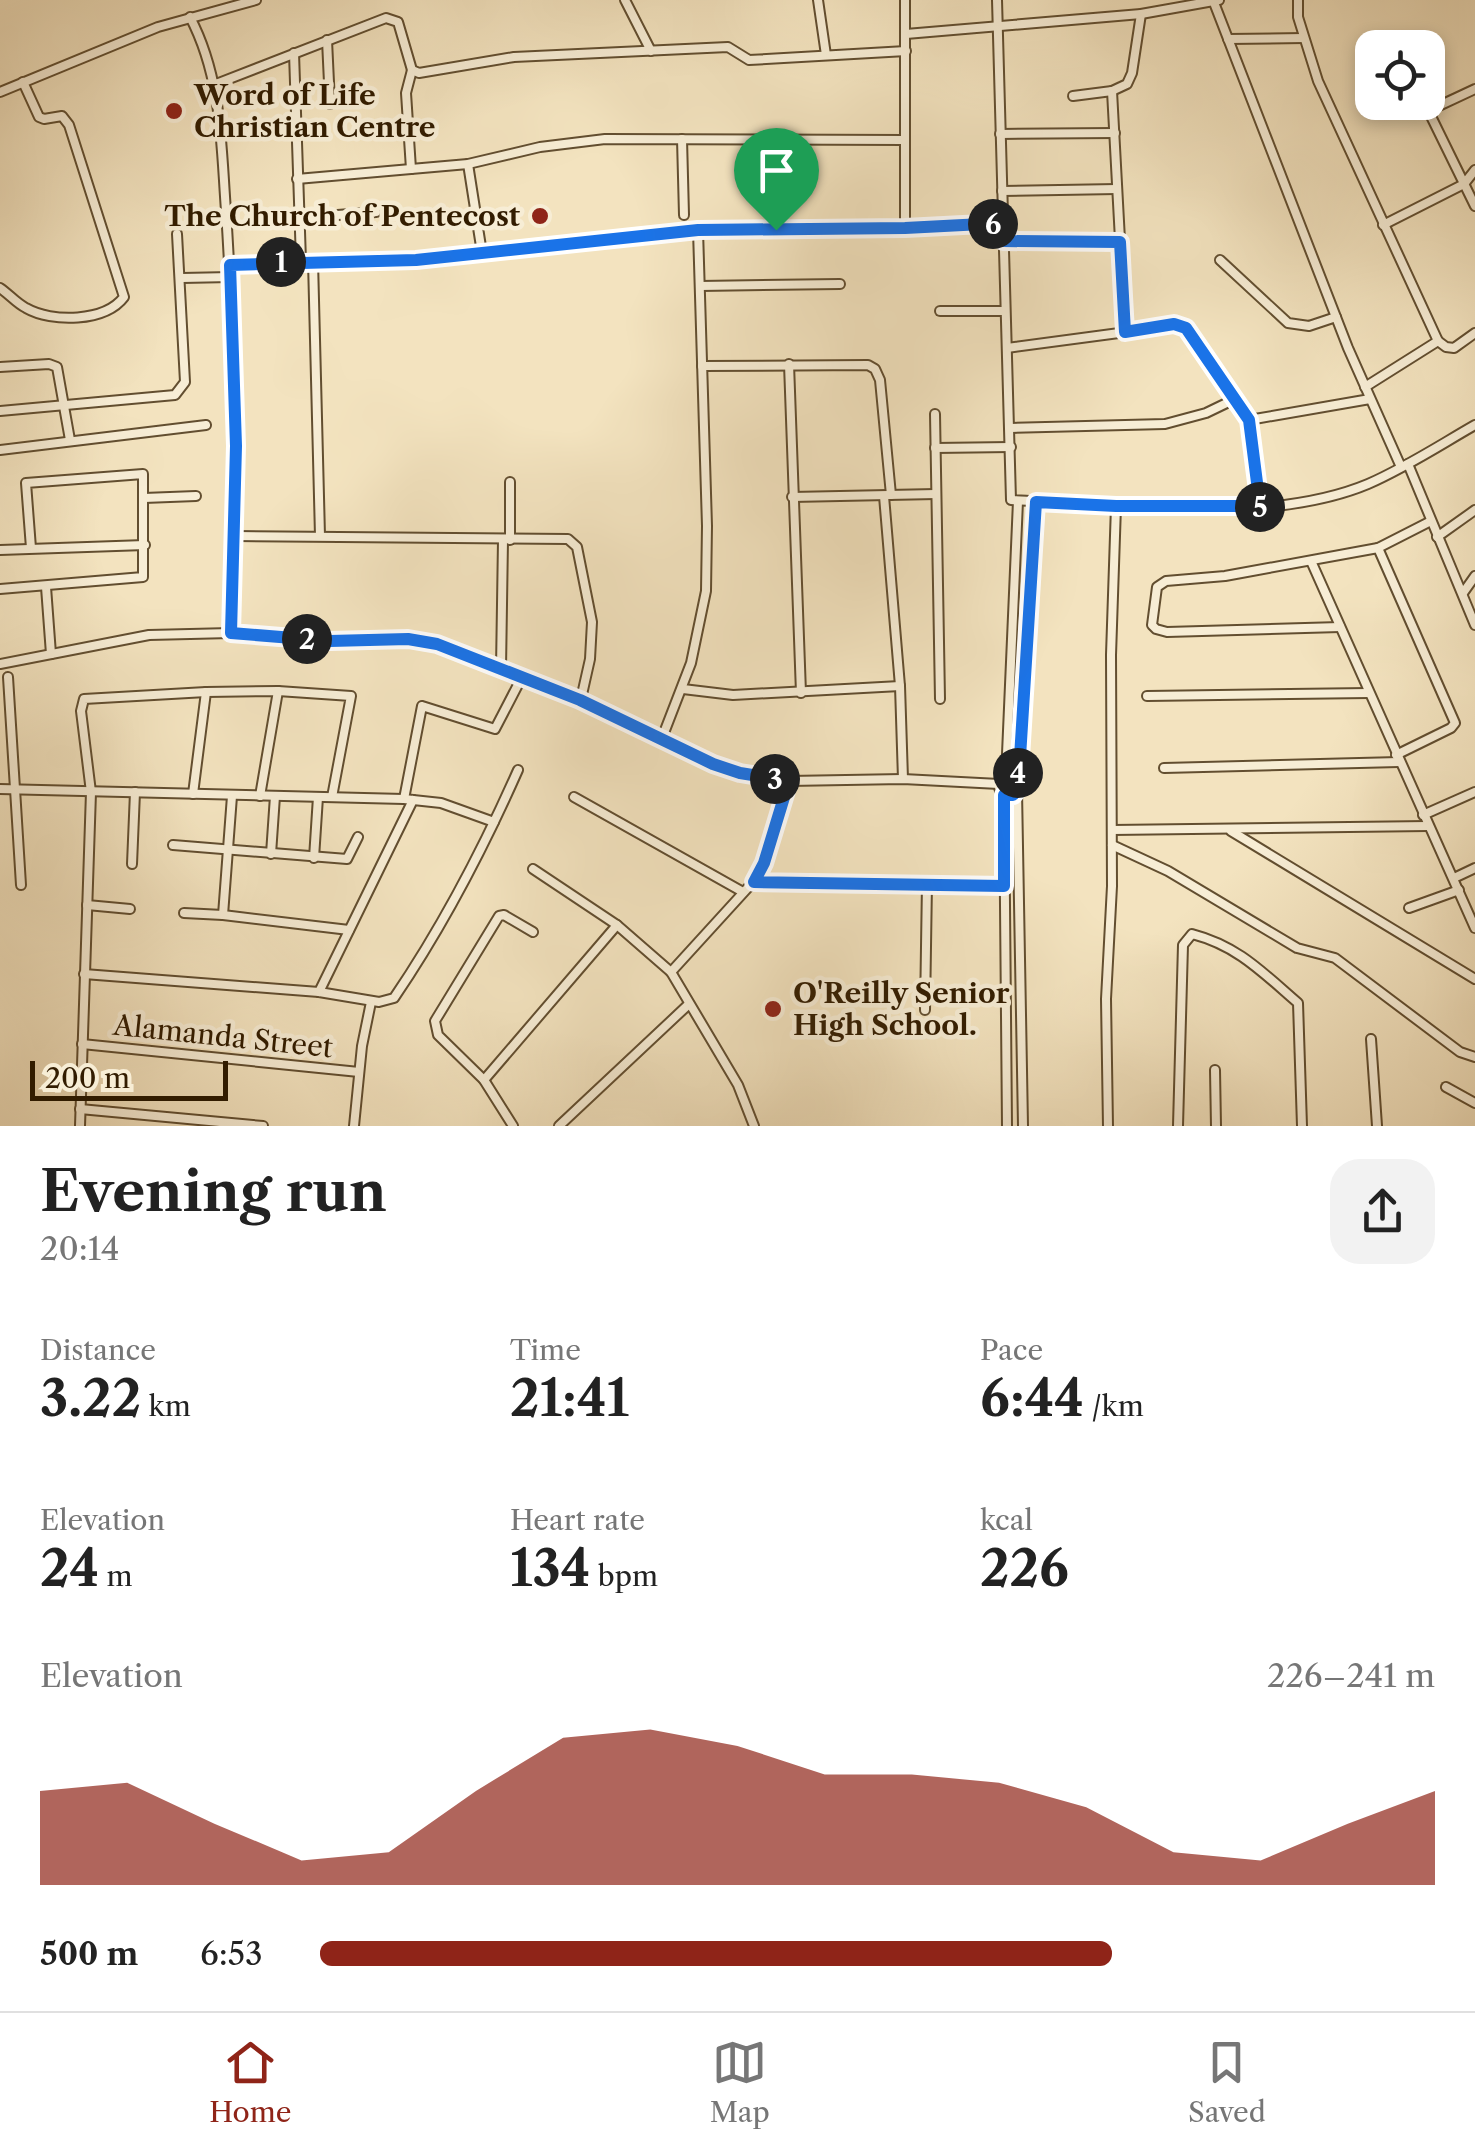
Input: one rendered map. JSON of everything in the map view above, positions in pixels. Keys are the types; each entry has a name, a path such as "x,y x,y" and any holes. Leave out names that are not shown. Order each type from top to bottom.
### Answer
{"street":[{"path":"0,92 158,26 256,0"},
{"path":"625,0 651,51"},
{"path":"818,0 826,54"},
{"path":"905,0 905,228"},
{"path":"997,0 1014,500 1003,781 1007,1126"},
{"path":"906,34 1141,14 1215,0 1370,400 1405,466 1475,625"},
{"path":"1298,0 1298,17 1318,80 1438,341 1454,348 1475,333"},
{"path":"1073,96 1112,91 1127,84 1141,14"},
{"path":"190,17 204,44 216,84 231,277 236,382 236,536 231,633"},
{"path":"216,84 391,18 398,22 412,70 406,93 411,169"},
{"path":"1228,39 1304,38"},
{"path":"327,40 330,104"},
{"path":"412,70 419,74 514,57 728,47 750,60 906,52"},
{"path":"294,53 300,261"},
{"path":"0,288 24,308 56,317 104,314 124,297 69,124 62,116 39,117 23,82"},
{"path":"1445,100 1475,88"},
{"path":"1112,91 1125,332"},
{"path":"1432,120 1475,206"},
{"path":"1000,134 1115,133"},
{"path":"296,180 468,164 605,139 905,140"},
{"path":"682,139 684,215"},
{"path":"468,164 482,252"},
{"path":"1383,225 1464,184 1475,170"},
{"path":"1002,191 1117,189"},
{"path":"298,218 376,212"},
{"path":"230,265 416,260 698,230 1002,223"},
{"path":"662,738 683,689 706,591 708,526 698,230"},
{"path":"0,411 175,394 180,390 185,382 178,234"},
{"path":"1003,241 1120,242"},
{"path":"1220,260 1288,323 1309,326 1336,317"},
{"path":"313,261 320,536"},
{"path":"182,278 231,277"},
{"path":"700,286 840,284"},
{"path":"940,312 1005,311"},
{"path":"1007,348 1174,324 1183,326 1249,420 1260,506"},
{"path":"1365,387 1438,341"},
{"path":"0,367 53,364 59,371 70,440"},
{"path":"702,366 789,364 875,368 880,380 903,779"},
{"path":"789,364 801,692"},
{"path":"1011,428 1149,426 1178,422 1234,399"},
{"path":"1249,420 1370,400"},
{"path":"935,414 940,699"},
{"path":"0,450 206,425"},
{"path":"1014,500 1116,506 1260,506 1336,494 1367,485 1475,425"},
{"path":"935,448 1011,447"},
{"path":"0,589 144,577 143,474 26,483 31,548"},
{"path":"501,668 510,482"},
{"path":"792,496 936,494"},
{"path":"144,498 196,496"},
{"path":"1023,1126 1018,787 1036,502"},
{"path":"1108,1126 1110,655 1116,506"},
{"path":"1437,537 1475,510"},
{"path":"1340,627 1167,632 1152,624 1157,587 1166,582 1226,576 1378,548 1431,522"},
{"path":"236,536 568,539 577,546 592,622 590,658 580,700"},
{"path":"0,550 145,546"},
{"path":"1164,768 1398,758 1452,728 1455,723 1378,548"},
{"path":"1310,561 1475,928"},
{"path":"1462,593 1475,576"},
{"path":"46,587 51,654"},
{"path":"0,664 149,635 231,633 330,641 418,639 580,700 713,764 740,773 789,781 1014,778 1018,787"},
{"path":"8,677 21,885"},
{"path":"319,992 409,799 422,706 495,728 522,677"},
{"path":"683,689 732,695 900,686"},
{"path":"260,796 278,691"},
{"path":"80,1126 91,792 81,711 84,700 206,692 351,696 332,797"},
{"path":"193,794 206,692"},
{"path":"1146,696 1369,693"},
{"path":"84,974 319,992 371,1002 394,998 448,913 518,770"},
{"path":"671,972 754,882 764,863 789,781"},
{"path":"1004,795 1010,796 1018,787"},
{"path":"0,789 409,799 440,803 494,822"},
{"path":"132,864 135,792"},
{"path":"1423,815 1475,792"},
{"path":"223,916 232,796"},
{"path":"272,854 274,796"},
{"path":"314,858 318,797"},
{"path":"574,798 743,892"},
{"path":"1112,830 1428,826"},
{"path":"1230,830 1475,978"},
{"path":"174,845 348,859 358,837"},
{"path":"1112,845 1168,871 1297,948 1335,958 1460,1052 1475,1057"},
{"path":"1454,878 1475,868"},
{"path":"532,869 618,924 671,972 738,1086 754,1126"},
{"path":"754,882 1004,886"},
{"path":"925,1010 927,883"},
{"path":"1409,908 1459,890"},
{"path":"88,905 130,909"},
{"path":"184,913 349,930"},
{"path":"513,1126 484,1080 438,1035 435,1021 499,916 504,915 533,932"},
{"path":"484,1080 618,924"},
{"path":"1178,1126 1184,945 1192,934 1238,951 1298,1002 1302,1126"},
{"path":"354,1126 371,1002"},
{"path":"559,1126 689,1004"},
{"path":"1371,1039 1376,1126"},
{"name":"Alamanda Street","path":"82,1044 359,1072"},
{"path":"1216,1070 1216,1126"},
{"path":"1446,1087 1475,1103"},
{"path":"80,1109 194,1123 263,1126"},
{"path":"132,1114 132,1126"}],"place":[{"name":"Word of Life Christian Centre","path":"174,111"},
{"name":"The Church of Pentecost","path":"540,216"},
{"name":"O'Reilly Senior High School.","path":"773,1009"}],"route":[{"path":"1002,223 1003,241 1120,242 1125,332 1174,324 1186,328 1249,420 1260,506 1036,502 1018,789 1016,794 1004,795 1004,886 754,882 764,863 789,781 713,764 580,700 437,644 418,639 330,641 231,633 236,536 236,382 230,265 416,260 698,230 776,230 1002,223"}]}
